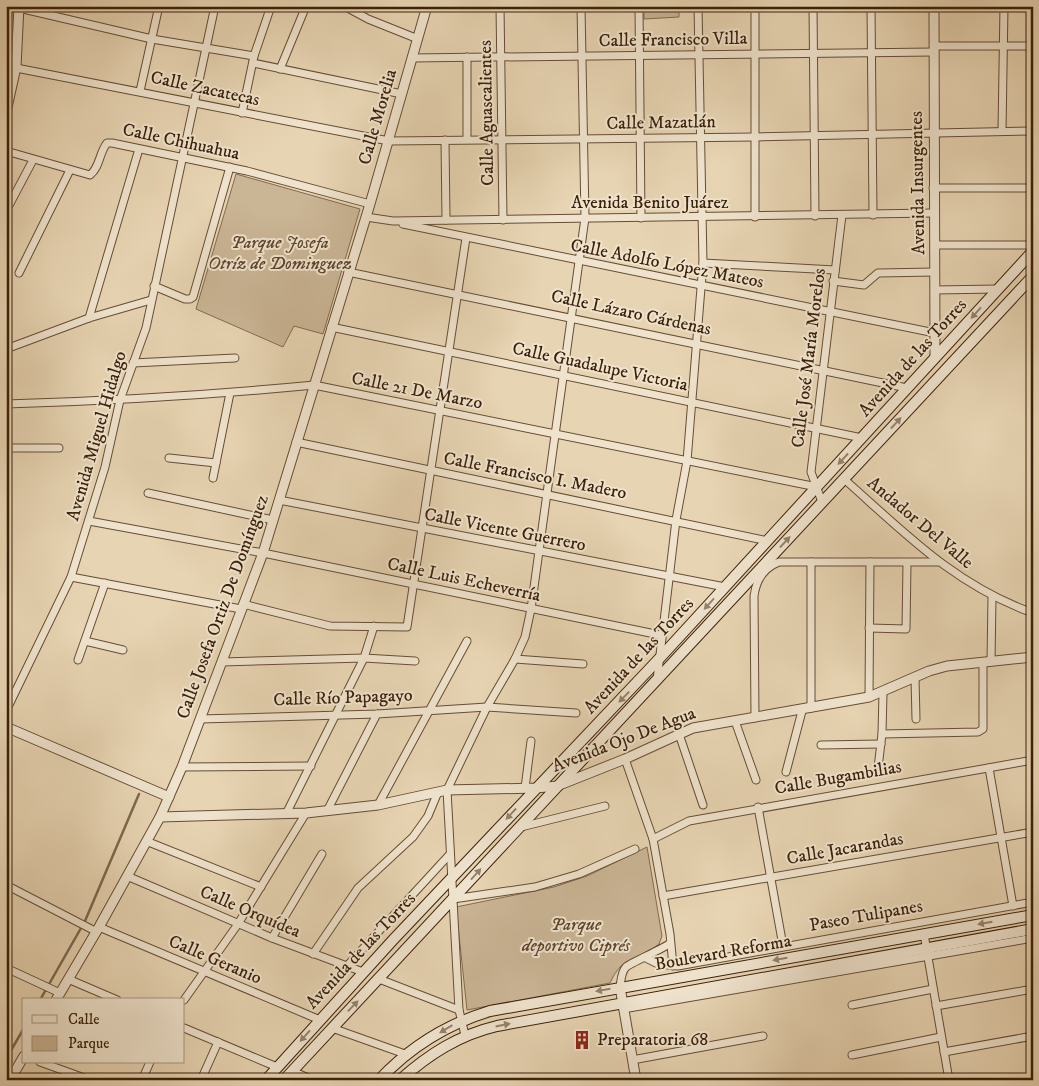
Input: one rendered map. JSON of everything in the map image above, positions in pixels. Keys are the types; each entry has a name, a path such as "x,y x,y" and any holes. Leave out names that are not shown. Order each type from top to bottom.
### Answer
{"main road":[{"name":"Avenida de las Torres","path":"266,1080 363,972 451,879 531,788 657,662 1033,251"},
{"name":"Avenida de las Torres","path":"284,1080 1033,276"},
{"name":"Boulevard Reforma","path":"379,1080 405,1054 460,1015 1033,915"},
{"name":"Boulevard Reforma","path":"400,1080 423,1060 465,1035 497,1026 927,952 1033,929"}],"street":[{"path":"140,91 159,6"},
{"name":"Avenida Miguel Hidalgo","path":"6,711 71,577 105,467 120,400 146,328 181,157 215,6"},
{"path":"242,113 253,59 271,6"},
{"path":"280,69 306,6"},
{"path":"344,6 368,19 418,39"},
{"name":"Calle Morelia","path":"370,204 426,6"},
{"name":"Calle Aguascalientes","path":"500,6 503,220"},
{"path":"313,954 358,888 413,837 428,816 515,659 525,637 531,609 584,218 582,6"},
{"path":"639,6 641,218"},
{"path":"656,680 668,576 687,461 701,286 703,218 698,6"},
{"path":"755,6 756,217"},
{"path":"813,6 815,216"},
{"path":"871,6 873,215"},
{"name":"Avenida Insurgentes","path":"934,6 933,188 935,358"},
{"path":"1002,131 1004,6"},
{"path":"6,112 16,67 19,7 152,39 206,48 253,59 280,69 402,94"},
{"name":"Calle Francisco Villa","path":"412,58 872,53 1033,46"},
{"path":"467,57 467,140"},
{"name":"Calle Zacatecas","path":"6,66 389,140"},
{"name":"Calle Mazatlán","path":"389,140 755,137 1033,131"},
{"path":"445,140 446,220"},
{"name":"Calle Chihuahua","path":"6,151 90,175 95,171 106,143 230,167 370,204"},
{"path":"89,318 139,149"},
{"path":"6,211 33,160"},
{"path":"154,286 190,300 230,167"},
{"path":"19,273 70,170"},
{"path":"933,188 1033,188"},
{"name":"Calle Josefa Ortiz De Domínguez","path":"57,994 98,930 160,817 182,767 263,553 370,204"},
{"name":"Avenida Benito Juárez","path":"366,217 393,221 703,218 934,213"},
{"name":"Calle José María Morelos","path":"822,502 810,472 842,215"},
{"name":"Calle Adolfo López Mateos","path":"393,221 466,238 935,333"},
{"path":"71,577 242,607 330,626 407,627 466,238"},
{"path":"935,245 1033,245"},
{"name":"Calle Adolfo López Mateos","path":"702,263 834,270"},
{"name":"Calle Lázaro Cárdenas","path":"348,272 908,388"},
{"path":"833,281 864,285 878,273 935,272"},
{"path":"935,290 998,290"},
{"path":"6,348 89,318 151,300"},
{"name":"Calle Guadalupe Victoria","path":"331,328 817,427 862,438"},
{"path":"133,362 235,358"},
{"name":"Calle 21 De Marzo","path":"6,404 120,400 230,393 314,385 817,487"},
{"path":"213,478 230,393"},
{"name":"Calle Francisco I. Madero","path":"296,442 676,520 768,541"},
{"path":"6,448 59,448"},
{"path":"169,458 216,463"},
{"name":"Andador Del Valle","path":"844,479 938,562 992,597 1033,613"},
{"path":"148,493 273,520"},
{"name":"Calle Vicente Guerrero","path":"279,500 422,530 725,587"},
{"name":"Calle Luis Echeverría","path":"88,521 263,553 660,635"},
{"path":"755,718 754,596 760,578 772,565 779,562 938,562"},
{"path":"786,772 807,709 811,562"},
{"path":"869,697 870,562"},
{"path":"869,628 906,629 907,563"},
{"path":"78,660 105,583"},
{"path":"882,734 978,732 983,729 992,597"},
{"path":"286,814 338,714 364,658 374,626"},
{"path":"85,641 123,650"},
{"path":"378,805 467,641"},
{"name":"Avenida Ojo De Agua","path":"160,817 306,813 378,805 442,791 557,786 625,759 679,734 707,725 869,697 947,666 1033,657"},
{"path":"222,662 364,658 415,660"},
{"path":"515,659 583,664"},
{"path":"915,678 916,719"},
{"path":"878,768 882,734 883,693"},
{"name":"Calle Río Papagayo","path":"200,719 377,714 487,707 576,713"},
{"path":"327,811 377,714"},
{"path":"735,721 756,780"},
{"path":"6,727 169,797"},
{"path":"679,734 703,805"},
{"path":"531,741 531,788"},
{"path":"821,744 881,744"},
{"path":"625,759 653,839 670,934 669,944 673,966"},
{"name":"Calle Bugambilias","path":"653,839 689,821 1033,760"},
{"path":"182,767 312,766"},
{"path":"989,768 1013,906"},
{"path":"442,791 450,854 460,1015 465,1035"},
{"path":"518,828 605,806"},
{"path":"758,808 783,946"},
{"path":"185,998 238,924 306,813"},
{"name":"Calle Jacarandas","path":"663,896 1033,832"},
{"path":"146,842 261,887"},
{"path":"453,899 535,886 579,874 635,849"},
{"path":"272,938 322,854"},
{"path":"346,967 450,854"},
{"name":"Calle Orquídea","path":"127,876 272,938 363,972"},
{"path":"6,885 87,927 98,930"},
{"name":"Paseo Tulipanes","path":"646,958 658,964 673,966 1033,902"},
{"name":"Calle Geranio","path":"98,930 320,1020"},
{"path":"924,934 949,1080"},
{"path":"927,952 1033,938"},
{"path":"636,1080 622,1006 620,987 624,969 628,965 646,958 669,944"},
{"path":"6,968 57,994"},
{"path":"68,979 112,998"},
{"path":"379,979 460,1015"},
{"path":"852,1005 933,989"},
{"path":"936,1006 1033,989"},
{"path":"185,1028 277,1067"},
{"path":"332,1028 405,1054"},
{"path":"632,1060 763,1036"},
{"path":"944,1052 1033,1036"},
{"path":"852,1055 942,1037"},
{"path":"201,1080 218,1042"},
{"path":"10,1080 22,1059"},
{"path":"45,1064 90,1080"},
{"path":"142,1080 149,1064"},
{"path":"292,1071 313,1080"}],"green space":[{"path":"644,6 679,6 679,17 644,19"},
{"name":"Parque Josefa Otríz de Dominguez","path":"236,174 360,209 323,334 294,326 283,347 196,309"},
{"name":"Parque deportivo Ciprés","path":"647,847 662,936 659,944 625,962 610,983 467,1010 456,907 554,887 587,876"}],"waterway":[{"path":"41,998 85,921 139,794"},
{"path":"6,1059 22,1031"}],"place":[{"name":"Preparatoria 68","path":"582,1040"}]}
